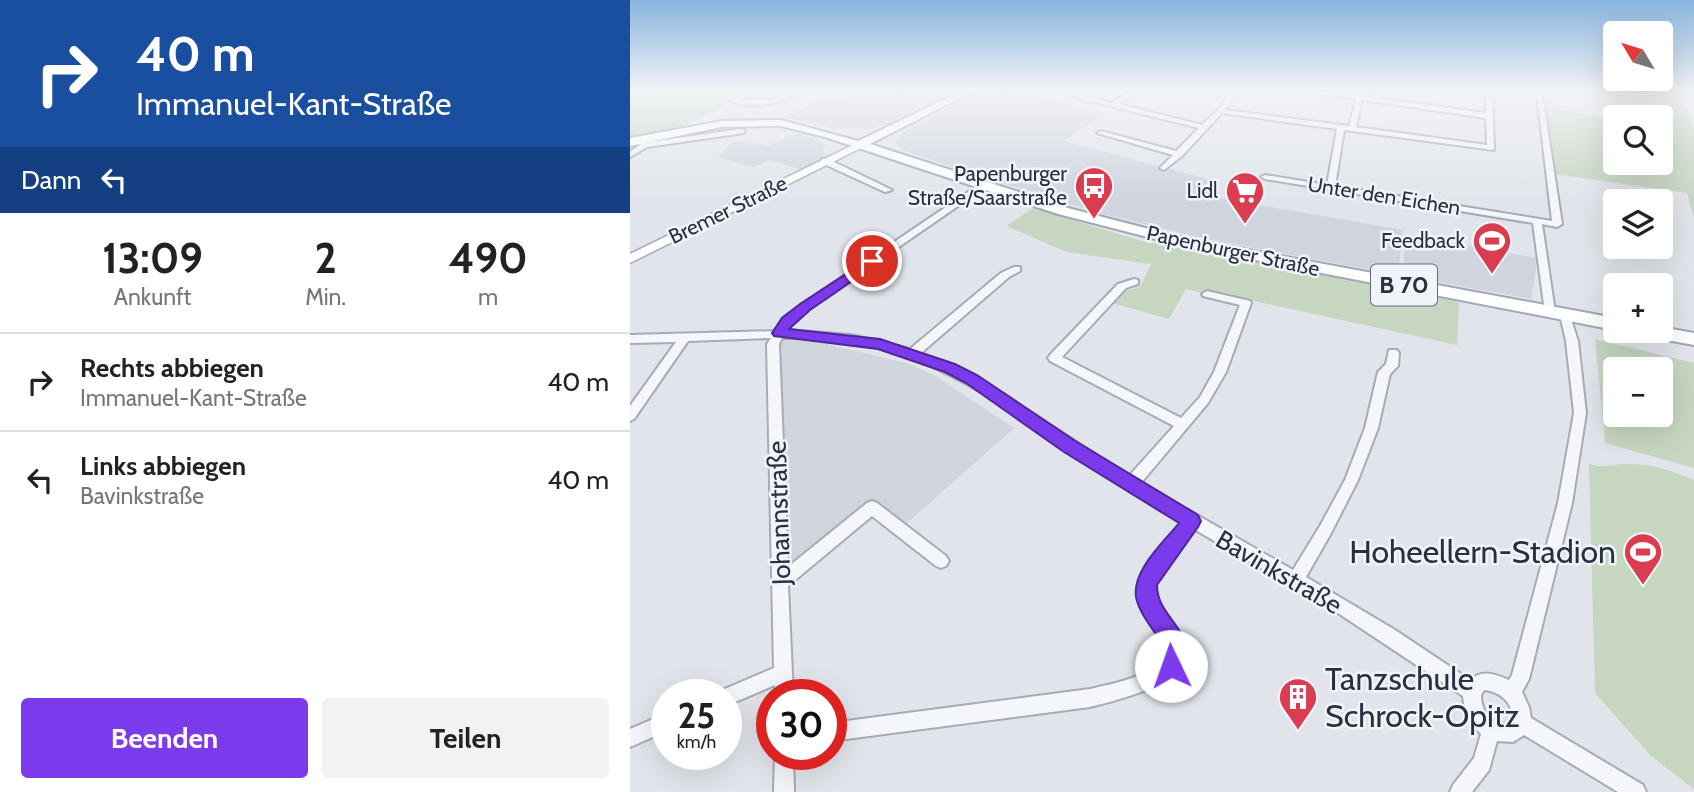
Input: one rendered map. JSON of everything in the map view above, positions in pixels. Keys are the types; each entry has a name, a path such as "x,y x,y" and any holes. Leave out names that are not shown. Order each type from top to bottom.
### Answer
{"main road":[{"name":"B 70","path":"630,142 718,126"},
{"name":"B 70","path":"796,126 859,145"},
{"path":"829,135 864,134 898,127"},
{"path":"859,145 898,127"},
{"path":"892,156 885,142 898,127"},
{"name":"Papenburger Straße","path":"859,145 1105,223 1196,245 1603,322"},
{"name":"Bremer Straße","path":"630,259 859,145"},
{"path":"1673,335 1694,339"}],"street":[{"path":"1164,168 1203,127 1199,126"},
{"path":"1333,126 1491,148 1490,126"},
{"path":"1511,693 1520,680 1565,503 1580,413 1572,341 1558,313 1537,221 1557,224 1544,126"},
{"path":"1331,188 1341,127"},
{"path":"630,155 645,145 741,131"},
{"path":"1101,133 1179,154"},
{"path":"825,161 888,190"},
{"name":"Unter den Eichen","path":"1265,177 1537,221"},
{"path":"779,333 787,321 805,307 983,186"},
{"path":"913,353 1004,275 1017,269"},
{"path":"1134,282 1122,286 1054,358 1183,425"},
{"path":"1131,484 1213,386 1246,303 1207,294"},
{"name":"Bavinkstraße","path":"630,340 683,340 779,333 858,341 913,353 971,379 1131,484 1296,579 1472,692"},
{"name":"Johannstraße","path":"779,333 773,344 783,679"},
{"path":"630,416 683,340"},
{"path":"1296,579 1351,484 1376,412 1384,372 1392,366 1393,353"},
{"path":"782,581 872,507 941,561"},
{"path":"847,730 1090,698 1154,677 1171,666 1176,658 1177,647 1147,598 1147,585 1152,573 1192,521"},
{"path":"742,690 783,673"},
{"path":"1486,681 1504,687 1511,693 1522,711 1522,723 1513,733 1499,734 1491,730 1473,710 1472,692 1479,683 1486,681"},
{"path":"1522,723 1636,792"},
{"path":"630,738 651,729"},
{"path":"1460,792 1482,763 1491,730"},
{"path":"784,770 784,792"}],"shaded area":[{"path":"821,126 883,126 869,129 834,129"},
{"path":"915,126 1086,126 1063,141 1216,181 1213,197 1403,230 1398,275 1201,238 1103,214 905,151 896,142 902,133"},
{"path":"798,133 826,144 822,153 833,158 806,171 770,160 753,167 719,157 733,141 769,146"},
{"path":"1405,235 1538,258 1531,299 1403,276"},
{"path":"784,339 822,343 910,364 937,377 1014,428 906,524 872,504 792,566 778,346"}],"green space":[{"path":"630,126 683,126 679,128 630,139"},
{"path":"1548,126 1603,126 1603,175 1673,175 1673,126 1693,126 1694,218 1687,193 1554,174"},
{"path":"1033,208 1142,241 1440,296 1459,303 1457,345 1207,291 1186,289 1169,319 1112,303 1121,292 1140,287 1152,262 1149,264 1067,252 1006,226"},
{"path":"1595,339 1669,357 1603,357 1603,422"},
{"path":"1673,358 1694,363 1694,468 1605,443 1603,427 1673,427"},
{"name":"Hoheellern-Stadion","path":"1589,464 1645,465 1694,480 1694,789 1651,756 1595,693"}],"place":[{"name":"Papenburger Straße/Saarstraße","path":"1094,220"},
{"name":"Lidl","path":"1245,225"},
{"name":"Feedback","path":"1492,275"},
{"name":"Hoheellern-Stadion","path":"1643,586"},
{"name":"Tanzschule Schrock-Opitz","path":"1298,731"}],"route":[{"path":"872,261 805,307 787,321 779,333 837,337 880,344 913,353 950,368 971,379 1070,447 1192,521 1152,573 1147,585 1147,598 1177,647 1176,658 1171,666"}]}
